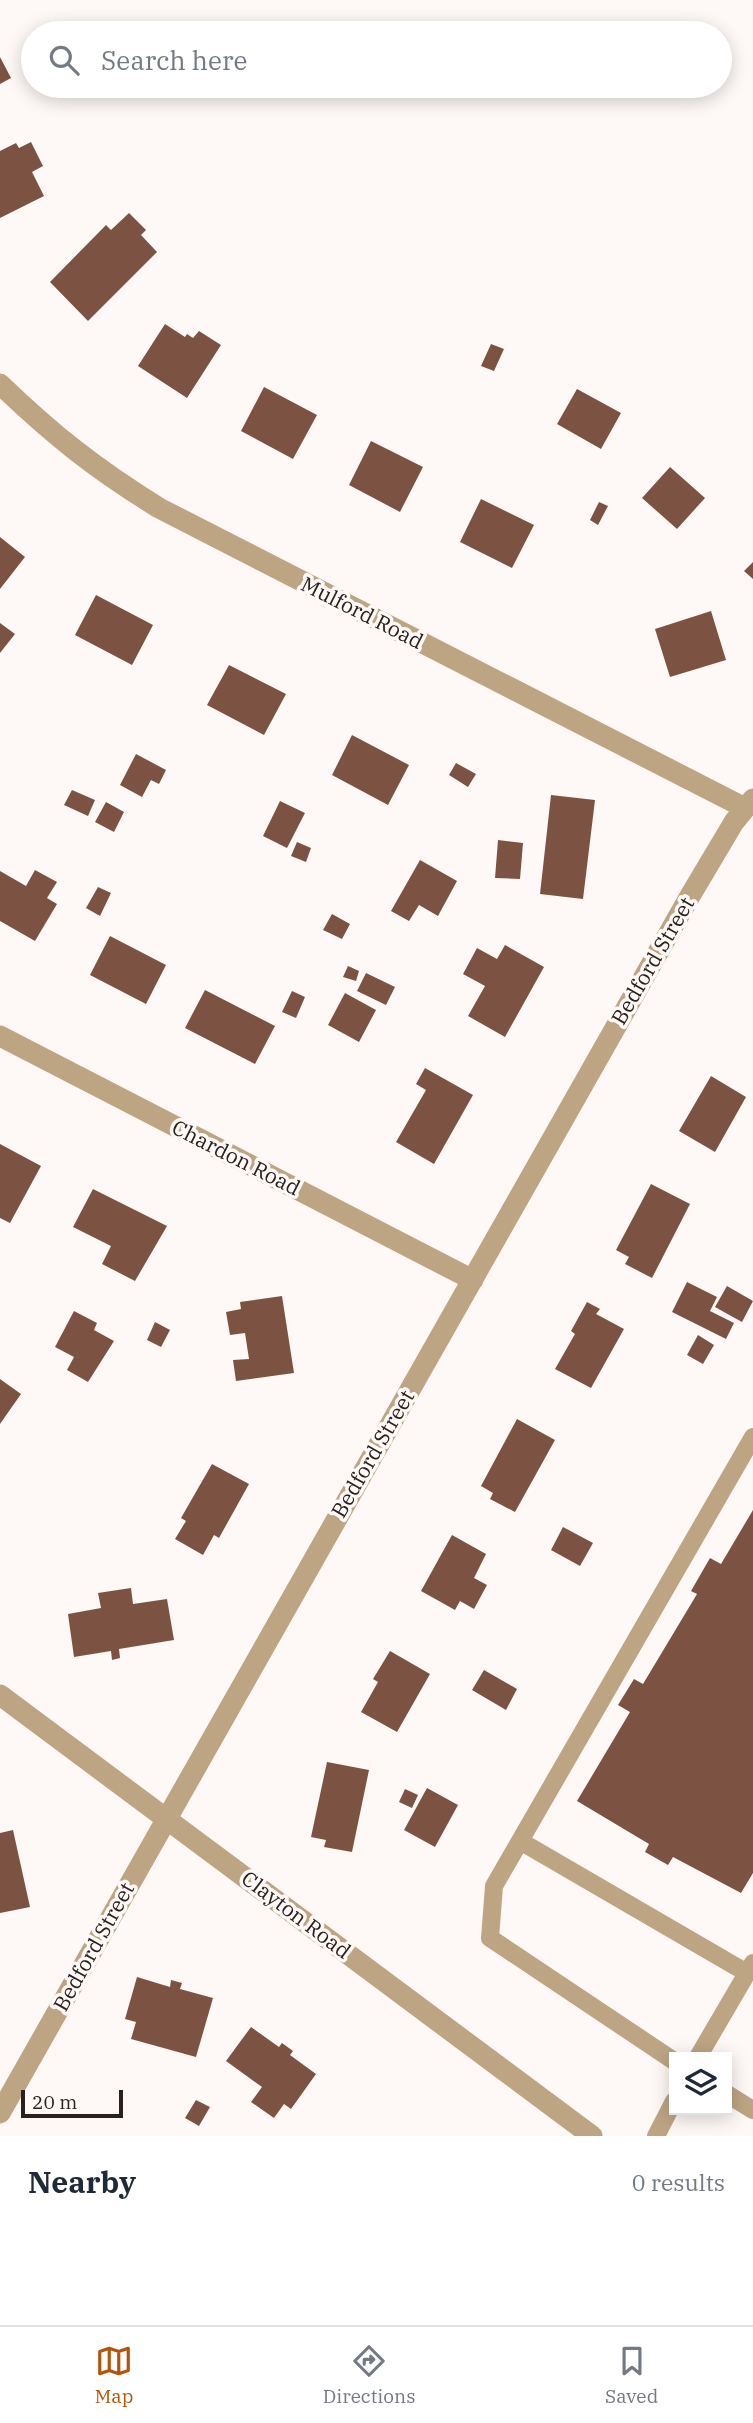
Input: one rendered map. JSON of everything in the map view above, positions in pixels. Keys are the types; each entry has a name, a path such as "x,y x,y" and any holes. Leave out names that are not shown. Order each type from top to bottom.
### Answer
{"street":[{"name":"Mulford Road","path":"0,384 52,434 96,469 159,508 749,804"},
{"name":"Bedford Street","path":"0,2113 690,896 749,804"},
{"name":"Chardon Road","path":"0,1036 472,1280"},
{"name":"Clayton Road","path":"0,1695 592,2136"}],"lane":[{"path":"669,2058 490,1938 494,1886 753,1437"},
{"path":"520,1841 750,1968 701,2052"},
{"path":"732,2097 753,2110"},
{"path":"656,2136 669,2111"}],"building":[{"path":"0,57 11,78 0,84"},
{"path":"31,142 43,166 32,172 44,196 0,218 0,151 16,143 19,148"},
{"path":"129,213 146,230 141,235 157,252 88,321 50,282 106,225 111,230"},
{"path":"165,324 185,337 187,334 193,338 199,331 221,345 187,398 138,366"},
{"path":"491,344 504,349 494,371 481,366"},
{"path":"264,387 317,415 293,459 241,431"},
{"path":"577,389 621,413 601,449 557,424"},
{"path":"371,441 423,467 400,512 349,485"},
{"path":"670,467 705,498 677,529 642,498"},
{"path":"481,499 534,525 512,568 460,542"},
{"path":"599,502 608,506 598,525 590,520"},
{"path":"0,537 25,557 0,589"},
{"path":"753,562 753,579 744,571"},
{"path":"96,595 153,625 132,665 75,635"},
{"path":"711,611 726,660 670,677 655,629"},
{"path":"0,623 15,634 0,653"},
{"path":"229,665 286,694 264,735 207,705"},
{"path":"352,735 409,765 388,805 332,775"},
{"path":"136,754 166,770 159,784 151,780 142,797 120,785"},
{"path":"456,763 476,774 468,787 449,775"},
{"path":"72,790 95,800 88,816 64,805"},
{"path":"551,795 595,800 583,899 540,894"},
{"path":"280,801 305,813 287,848 263,836"},
{"path":"106,802 124,812 114,832 95,822"},
{"path":"498,840 523,843 520,879 495,878"},
{"path":"297,842 311,848 306,862 291,856"},
{"path":"420,860 457,881 438,916 419,905 409,921 391,911"},
{"path":"35,870 57,882 47,898 57,904 35,941 0,921 0,871 26,886"},
{"path":"98,887 111,893 100,916 86,908"},
{"path":"332,914 350,924 342,939 323,930"},
{"path":"110,936 166,965 146,1004 90,975"},
{"path":"505,945 544,967 505,1037 468,1016 485,986 463,974 477,948 497,959"},
{"path":"348,966 359,971 356,981 343,977"},
{"path":"366,973 395,987 386,1005 357,991"},
{"path":"205,990 275,1026 255,1064 185,1028"},
{"path":"292,991 305,997 296,1018 282,1012"},
{"path":"345,993 376,1010 359,1042 328,1025"},
{"path":"425,1068 473,1095 434,1164 396,1142 426,1090 416,1084"},
{"path":"711,1076 746,1097 715,1152 679,1131"},
{"path":"0,1144 41,1166 10,1223 0,1218"},
{"path":"651,1184 690,1204 652,1278 625,1264 629,1257 616,1250"},
{"path":"93,1189 167,1226 135,1281 102,1264 111,1246 73,1227"},
{"path":"687,1282 717,1297 710,1311 734,1323 726,1339 672,1312"},
{"path":"727,1286 753,1301 742,1322 715,1307"},
{"path":"282,1296 294,1373 236,1381 233,1360 249,1359 245,1333 230,1335 226,1312 241,1309 240,1302"},
{"path":"587,1302 600,1309 596,1314 624,1329 591,1388 555,1369 575,1334 571,1331"},
{"path":"74,1311 97,1323 94,1330 114,1341 88,1382 67,1370 74,1357 55,1347"},
{"path":"155,1322 170,1330 161,1347 147,1340"},
{"path":"698,1335 714,1345 703,1364 687,1355"},
{"path":"0,1379 21,1394 0,1424"},
{"path":"517,1419 555,1440 515,1512 490,1499 493,1493 481,1486"},
{"path":"212,1464 249,1484 219,1538 214,1535 203,1555 175,1539 186,1521 181,1518"},
{"path":"753,1510 753,1873 741,1893 673,1857 668,1865 645,1852 649,1844 577,1801 630,1712 618,1705 634,1679 643,1684 697,1594 691,1591 710,1558 721,1564"},
{"path":"563,1527 593,1543 580,1566 551,1550"},
{"path":"452,1535 486,1554 474,1578 487,1585 474,1609 460,1601 455,1610 421,1591"},
{"path":"131,1588 133,1604 167,1599 174,1640 119,1649 120,1658 112,1660 111,1651 74,1657 68,1614 101,1608 98,1593"},
{"path":"390,1651 430,1674 397,1732 361,1712 378,1682 373,1679"},
{"path":"484,1670 517,1689 506,1710 472,1690"},
{"path":"327,1762 369,1770 352,1852 324,1847 326,1840 311,1837"},
{"path":"427,1788 458,1805 435,1847 404,1830"},
{"path":"405,1789 418,1795 412,1808 399,1802"},
{"path":"13,1830 30,1907 0,1913 0,1833"},
{"path":"137,1977 170,1987 171,1980 182,1983 180,1989 213,1998 196,2057 131,2039 136,2022 125,2019"},
{"path":"251,2027 279,2047 282,2043 293,2051 290,2055 316,2074 291,2109 284,2104 274,2118 251,2102 262,2087 226,2061"},
{"path":"196,2100 210,2107 199,2126 185,2118"}]}
